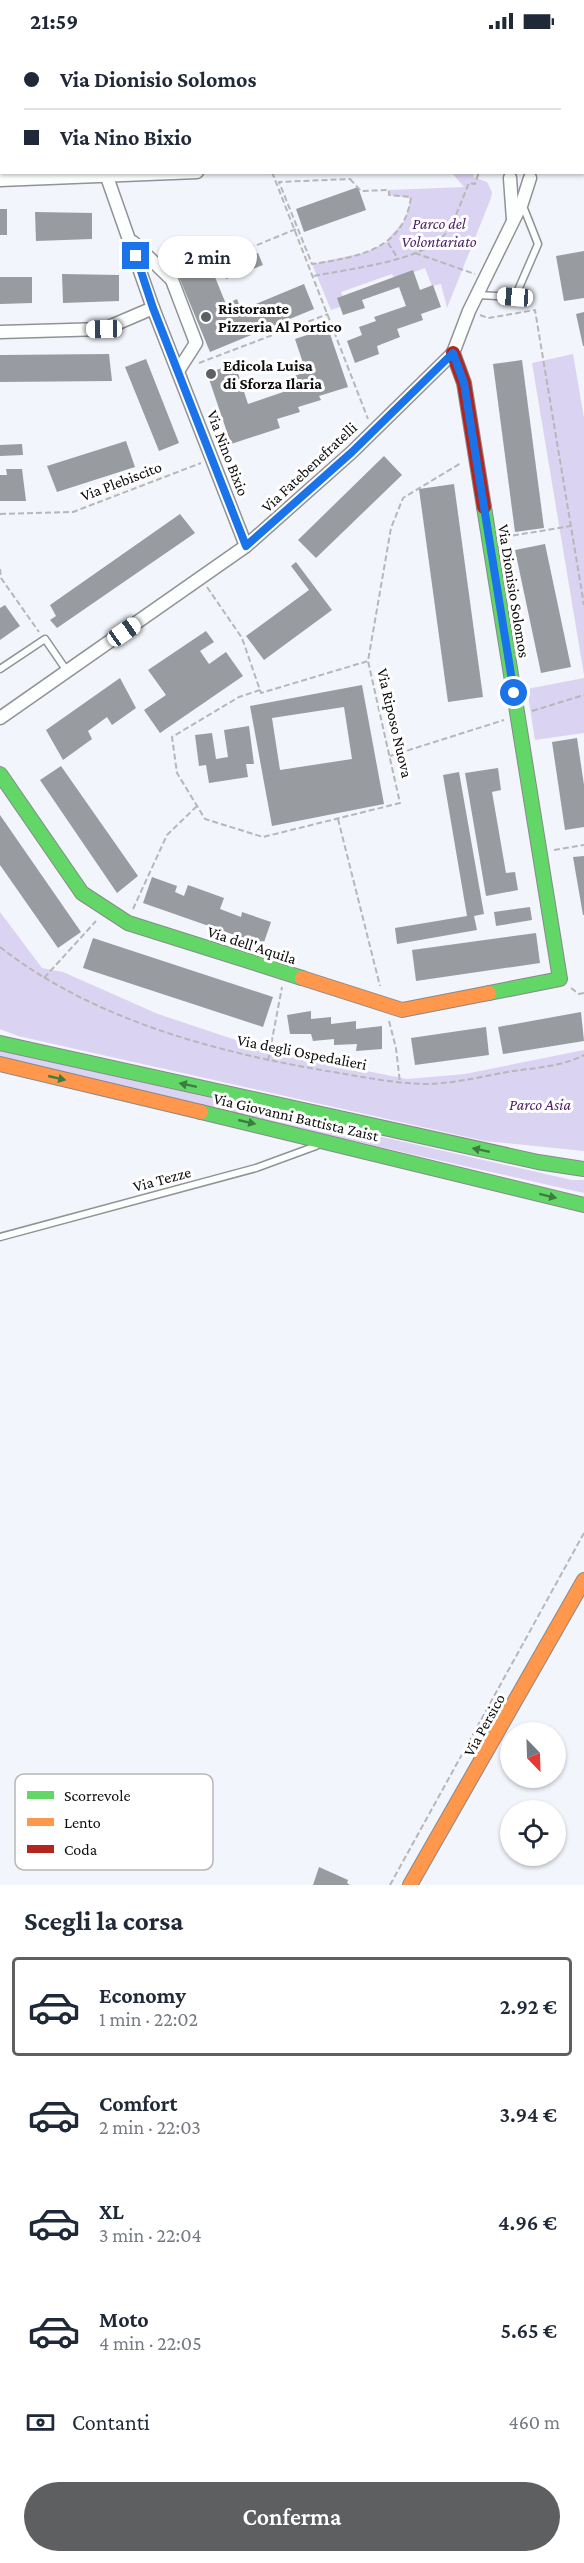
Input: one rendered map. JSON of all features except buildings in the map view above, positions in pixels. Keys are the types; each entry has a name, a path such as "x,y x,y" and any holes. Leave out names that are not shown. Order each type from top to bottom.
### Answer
{"street":[{"path":"0,180 160,174"},
{"path":"507,174 522,181 534,174"},
{"path":"507,174 513,221"},
{"name":"Via Fatebenefratelli","path":"0,718 246,546 352,452 453,353 469,311 534,174"},
{"name":"Via Nino Bixio","path":"107,177 153,308 246,546"},
{"name":"Via Nino Bixio","path":"130,239 171,280 196,343 178,371"},
{"path":"0,332 104,329 153,308"},
{"name":"Via Dionisio Solomos","path":"453,353 464,383 560,979"},
{"name":"Via dell'Aquila","path":"0,774 82,893 128,923 402,1010 560,979"},
{"name":"Via Giovanni Battista Zaist","path":"1,1043 538,1162 584,1169"},
{"name":"Via Giovanni Battista Zaist","path":"0,1064 584,1205"},
{"name":"Via Persico","path":"410,1885 584,1580"}],"lane":[{"path":"477,295 515,297 538,244 522,203"},
{"path":"0,669 45,639 67,671"},
{"name":"Via Tezze","path":"0,1238 256,1168 329,1142"}],"path":[{"path":"273,174 373,430"},
{"path":"314,276 416,253 434,244 445,234 469,183 476,184 478,174"},
{"path":"350,179 361,191 389,190 389,195 411,197 405,220 388,243 357,255 312,264 279,182 350,179"},
{"path":"171,280 296,229"},
{"path":"388,243 397,257"},
{"path":"416,253 485,277"},
{"path":"469,311 488,318 535,310 584,604"},
{"path":"178,371 328,314"},
{"path":"368,662 391,528 403,498 476,454"},
{"name":"Via Plebiscito","path":"0,513 73,512 212,459"},
{"path":"489,539 571,526"},
{"path":"0,569 1,578 45,639"},
{"path":"200,579 242,638 260,690"},
{"name":"Via Riposo Nuova","path":"368,662 400,803 263,837 205,819 177,773 172,737 239,697 260,690 261,693 368,662"},
{"path":"390,756 584,695"},
{"path":"128,923 146,876 167,835 197,806"},
{"path":"338,819 396,1048 400,1083"},
{"path":"540,852 584,845"},
{"path":"44,978 107,909"},
{"name":"Via degli Ospedalieri","path":"0,947 44,978 126,1017 197,1042 268,1061 400,1083 427,1084 549,1065 584,1055"},
{"path":"268,1061 284,972"},
{"path":"390,1885 584,1533"}],"green space":[{"name":"Parco del Volontariato","path":"453,174 474,174 473,177 487,182 492,192 447,308 441,284 432,286 425,268 395,279 392,274 341,292 346,305 331,310 312,264 367,252 389,241 388,239 405,220 411,198 389,195 389,190 464,187"},
{"path":"573,354 584,418 584,675 532,363"},
{"path":"584,678 584,733 535,740 527,689"},
{"name":"Parco Asia","path":"0,912 42,968 63,972 158,1014 275,1053 407,1079 465,1074 584,1050 584,1151 485,1141 18,1036 0,1029"},
{"path":"0,1050 572,1180 584,1180 584,1193 0,1061"}],"traffic: fast":[{"path":"484,507 560,979 489,993"},
{"path":"0,774 82,893 128,923 302,978"},
{"path":"0,1043 538,1162 584,1169"},
{"path":"201,1112 584,1205"}],"traffic: slow":[{"path":"302,978 402,1010 489,993"},
{"path":"0,1064 201,1112"},
{"path":"410,1885 584,1580"}],"traffic: jam":[{"path":"453,353 464,383 484,507"}],"place":[{"name":"Ristorante Pizzeria Al Portico","path":"206,317"},
{"name":"Edicola Luisa di Sforza Ilaria","path":"211,374"}],"route":[{"path":"136,256 153,308 246,546 352,452 453,353 464,383 514,693"}]}
